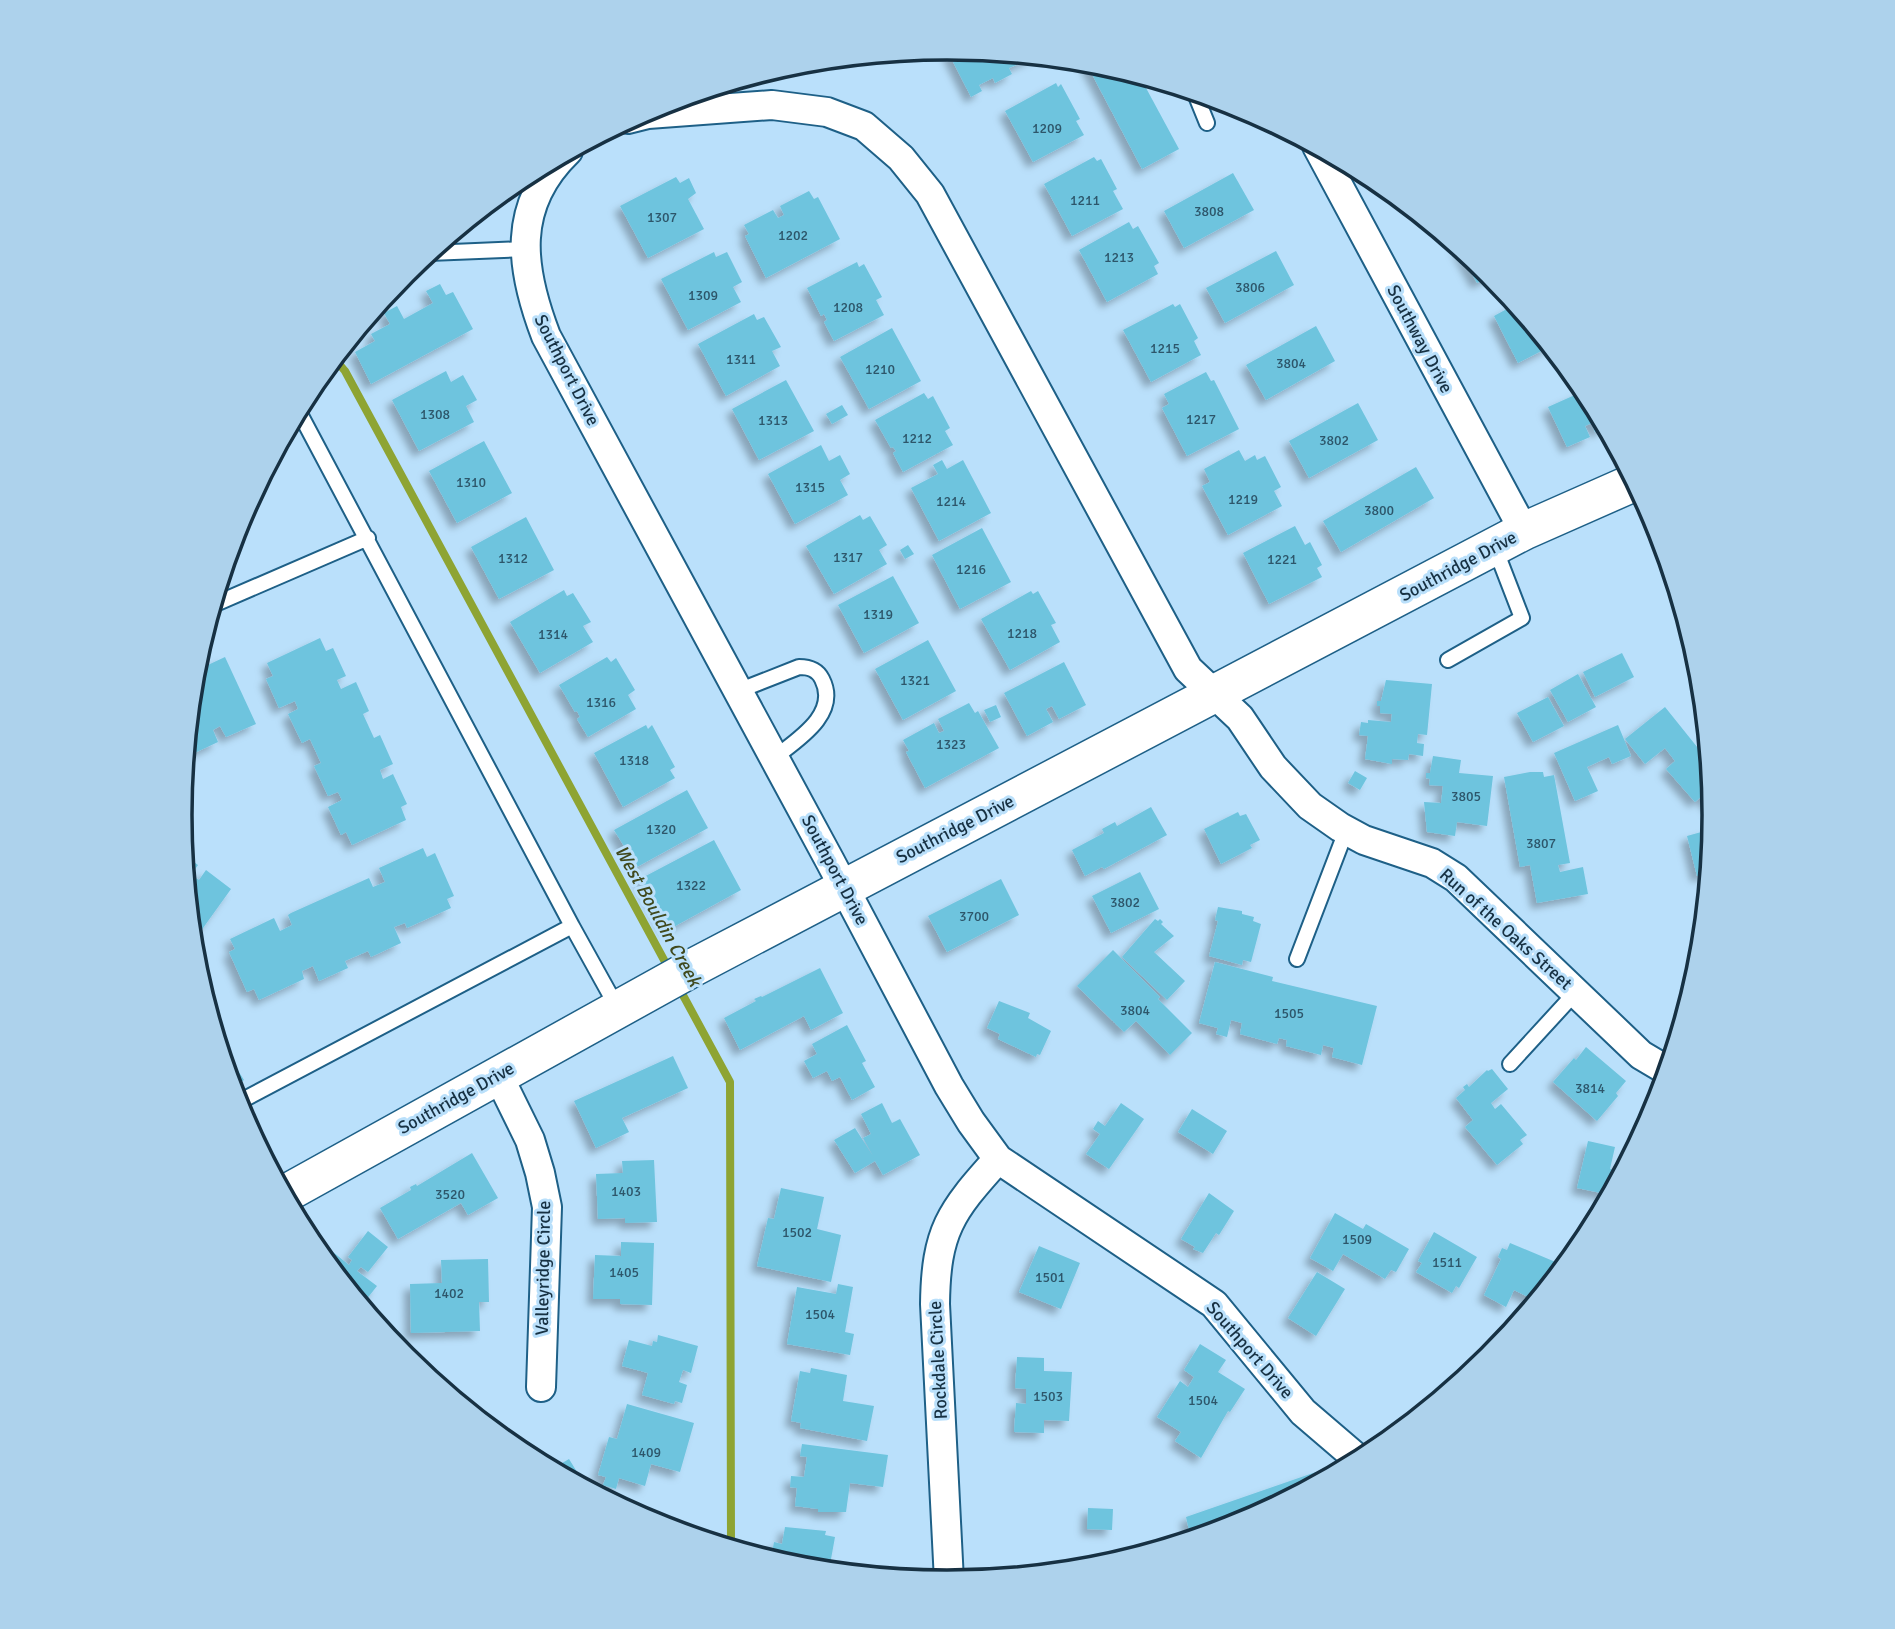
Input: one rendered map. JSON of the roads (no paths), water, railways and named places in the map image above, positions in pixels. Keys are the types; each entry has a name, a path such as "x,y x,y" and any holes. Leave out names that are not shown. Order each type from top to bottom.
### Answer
{"street":[{"path":"672,112 772,105 827,112 864,126 901,158 930,194 1188,669 1215,694"},
{"name":"Southway Drive","path":"1324,161 1509,539"},
{"name":"Southport Drive","path":"549,174 535,201 525,234 525,266 532,300 546,336 949,1086 998,1159 1214,1304 1303,1412 1350,1452"},
{"name":"Southridge Drive","path":"293,1190 652,990 844,887 1509,539 1627,486"},
{"name":"Run of the Oaks Street","path":"1215,694 1240,718 1273,767 1310,806 1364,841 1432,863 1456,878 1642,1055 1659,1065"},
{"name":"Valleyridge Circle","path":"498,1075 530,1140 547,1207 541,1387"},
{"name":"Rockdale Circle","path":"948,1570 935,1304 936,1269 942,1237 962,1199 998,1159"}],"lane":[{"path":"1199,103 1207,123"},
{"path":"444,252 525,249"},
{"path":"304,421 618,1009"},
{"path":"224,600 368,538"},
{"path":"1448,660 1522,618 1509,539"},
{"path":"738,691 799,667 809,667 820,675 826,698 823,711 810,730 774,758"},
{"path":"1297,959 1346,831"},
{"path":"248,1097 572,926"},
{"path":"1510,1064 1576,992"}],"waterway":[{"name":"West Bouldin Creek","path":"341,366 670,971"},
{"name":"West Bouldin Creek","path":"678,986 730,1082 731,1537"}]}
